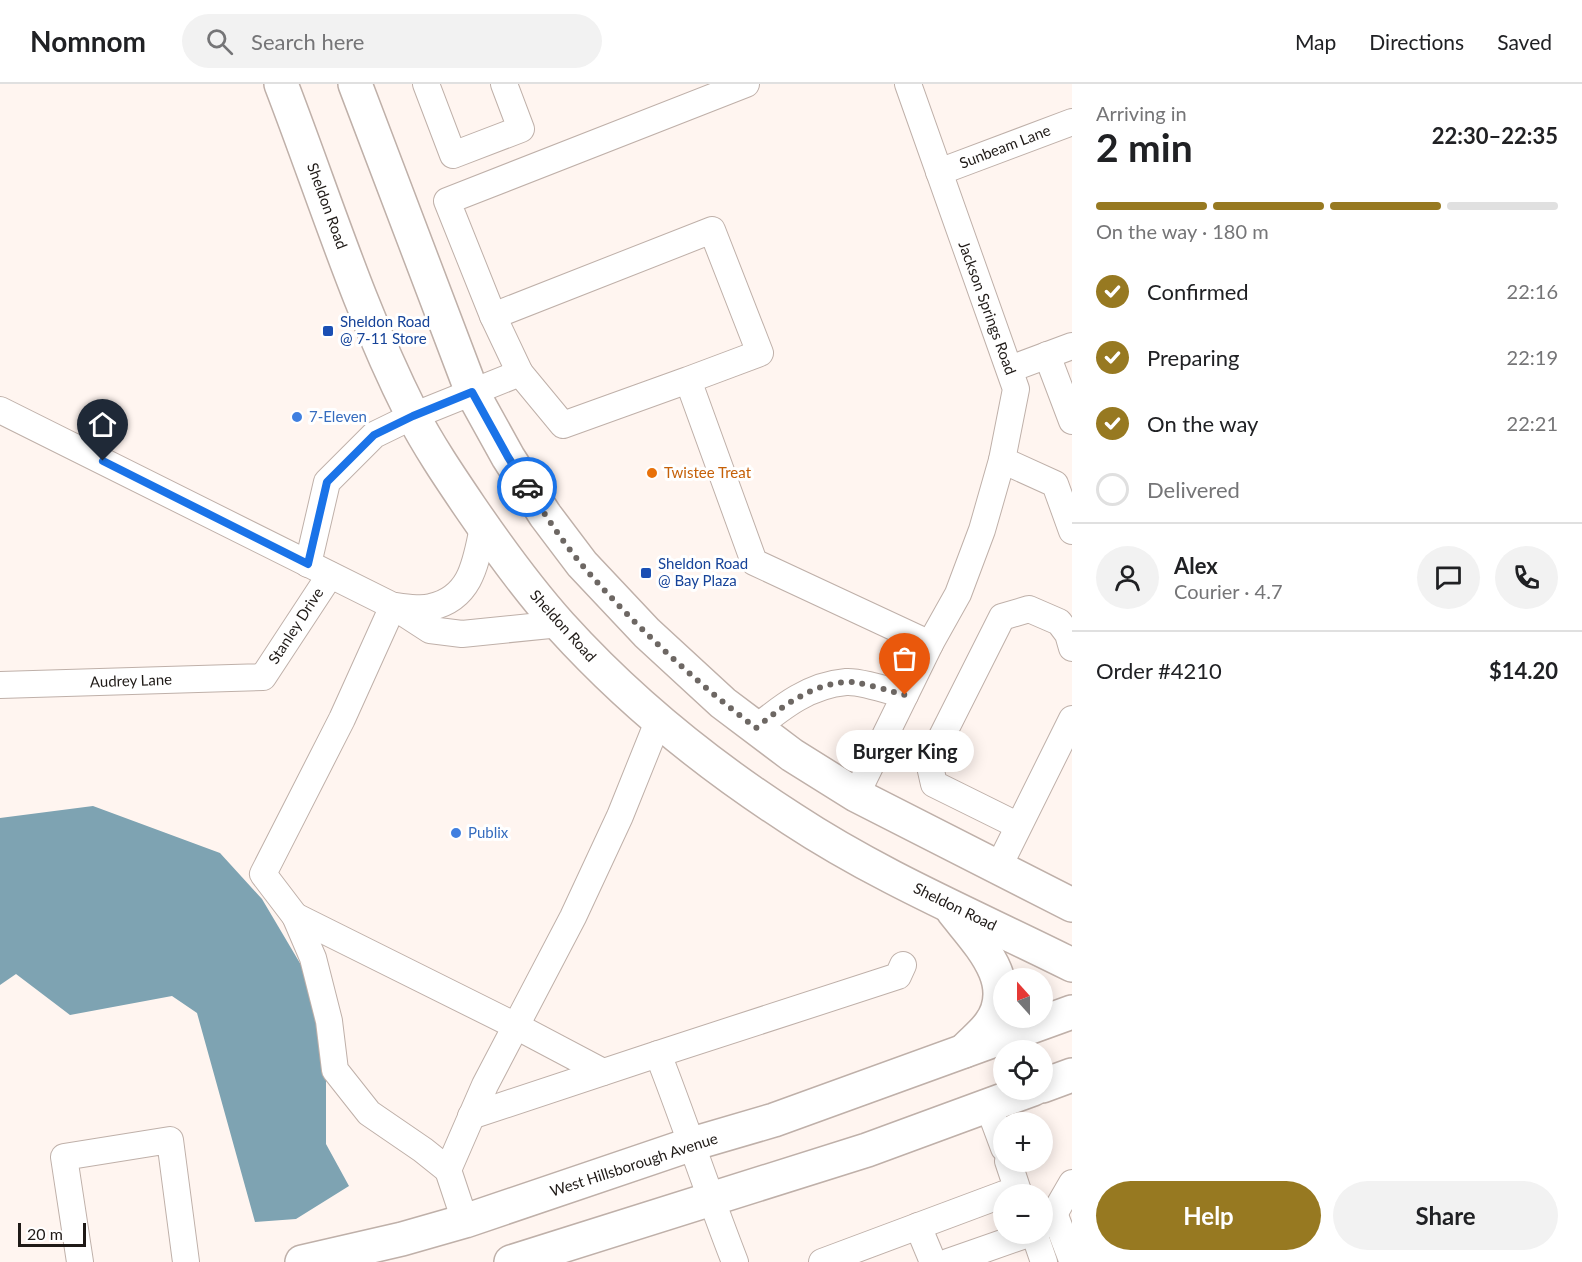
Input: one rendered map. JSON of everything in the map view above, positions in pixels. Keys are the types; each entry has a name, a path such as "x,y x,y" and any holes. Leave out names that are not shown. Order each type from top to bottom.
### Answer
{"main road":[{"name":"Sheldon Road","path":"281,84 350,269 391,370 413,416 483,527 519,576 560,624 611,677 696,751 792,819 859,859 1072,965"},
{"path":"355,84 472,392 508,457 545,515 582,564 647,633 723,703 792,755 856,795 1072,905"},
{"path":"948,905 988,956 1001,989 998,1008 990,1024 961,1053"},
{"name":"West Hillsborough Avenue","path":"302,1262 402,1239 465,1221 692,1144 774,1120 1072,1012"},
{"path":"1053,1082 1072,1075"},
{"path":"512,1262 867,1150 1002,1100"}],"street":[{"path":"426,84 453,155 521,129 504,84"},
{"path":"493,316 712,230 760,353 563,425 520,373 493,316 447,201 746,84"},
{"name":"Jackson Springs Road","path":"856,795 930,644 958,594 982,530 1002,460 1016,388 908,84"},
{"name":"Sunbeam Lane","path":"939,172 1072,122"},
{"path":"1010,369 1072,346"},
{"path":"1047,355 1072,421"},
{"path":"319,569 327,482 374,435 413,416 520,373"},
{"path":"688,380 754,562 930,644"},
{"path":"0,410 393,606 430,630 462,634 560,624"},
{"path":"1002,460 1055,484 1072,531"},
{"path":"393,606 431,607 459,595 475,567 483,527"},
{"name":"Stanley Drive","path":"263,677 319,569"},
{"path":"393,606 342,719 263,874 295,916 313,958 327,1010 335,1070 369,1113 448,1170 465,1221"},
{"path":"1017,825 934,784 928,762 1002,617 1029,609 1059,621 1068,634 1072,648"},
{"name":"Audrey Lane","path":"0,685 263,677"},
{"path":"756,728 795,697 815,689 847,682 905,695"},
{"path":"448,1170 485,1085 573,917 620,816 659,719"},
{"path":"998,867 1072,719"},
{"path":"295,916 603,1072"},
{"path":"471,1116 898,976 903,965"},
{"path":"658,1054 692,1144 710,1200 735,1262"},
{"path":"988,1105 993,1118"},
{"path":"80,1262 64,1157 170,1140 186,1262"},
{"path":"1053,1212 1072,1183"},
{"path":"822,1262 993,1199"},
{"path":"918,1226 933,1262"},
{"path":"1053,1228 1072,1260"},
{"path":"948,1262 1001,1244"},
{"path":"1037,1244 1044,1262"}],"water":[{"path":"93,806 220,853 262,899 304,970 326,1061 326,1144 349,1186 296,1219 255,1222 197,1013 172,996 70,1015 16,974 0,985 0,818"}],"way so far":[{"path":"527,487 582,564 647,633 723,703 756,728 795,697 815,689 847,682 905,695"}],"place":[{"name":"Sheldon Road @ 7-11 Store","path":"328,331"},
{"name":"7-Eleven","path":"297,417"},
{"name":"Twistee Treat","path":"652,473"},
{"name":"Sheldon Road @ Bay Plaza","path":"646,573"},
{"name":"Burger King","path":"905,695"},
{"name":"Publix","path":"456,833"}],"route":[{"path":"103,461 308,564 327,482 374,435 472,392 527,487"}]}
